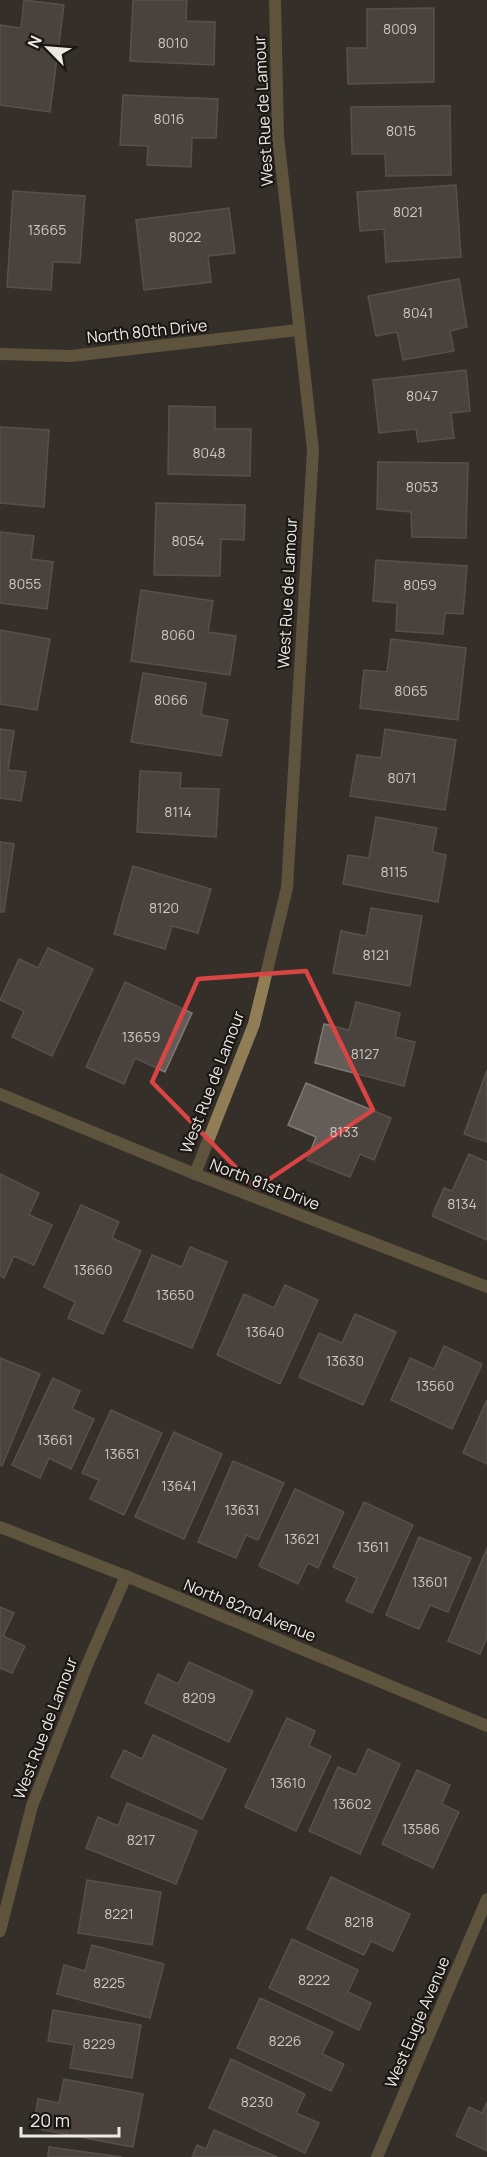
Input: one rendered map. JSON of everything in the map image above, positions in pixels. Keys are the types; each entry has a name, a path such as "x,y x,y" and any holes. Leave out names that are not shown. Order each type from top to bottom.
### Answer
{"street":[{"name":"West Rue de Lamour","path":"195,1174 254,1024 287,888 313,450 278,136 275,0"},
{"name":"North 80th Drive","path":"0,354 71,356 298,330"},
{"name":"North 81st Drive","path":"0,1094 195,1174 487,1287"},
{"name":"North 82nd Avenue","path":"0,1527 126,1576 487,1726"},
{"name":"West Rue de Lamour","path":"0,1931 32,1806 87,1665 126,1576"},
{"name":"West Eugie Avenue","path":"377,2157 487,1899"}],"highlighted area":[{"path":"306,971 373,1110 256,1188 152,1082 198,979"}],"building":[{"path":"24,0 64,5 50,112 0,105 0,25 21,28"},
{"path":"133,0 187,0 186,21 215,22 214,65 130,61"},
{"path":"434,8 434,82 348,84 347,48 367,48 367,9"},
{"path":"123,95 218,99 216,138 192,138 191,167 147,165 148,146 120,145"},
{"path":"450,106 451,175 386,176 385,154 352,154 351,107"},
{"path":"456,185 461,257 386,262 384,229 360,231 357,192"},
{"path":"13,191 85,196 80,263 53,262 51,290 7,287"},
{"path":"229,208 235,253 208,256 211,282 144,290 136,220"},
{"path":"459,279 467,327 450,331 454,351 403,360 397,332 376,336 368,296"},
{"path":"466,370 470,411 451,413 454,438 418,442 416,429 379,433 373,380"},
{"path":"169,406 215,407 215,429 251,429 250,476 168,474"},
{"path":"0,427 49,430 44,507 0,503"},
{"path":"378,462 468,463 466,538 412,537 411,512 377,509"},
{"path":"156,503 245,505 244,540 221,539 220,576 154,575"},
{"path":"0,532 34,536 31,559 53,562 47,609 0,603"},
{"path":"376,560 467,566 463,614 445,613 443,634 396,631 397,603 373,601"},
{"path":"141,590 213,601 208,632 236,636 230,675 131,661"},
{"path":"0,630 50,639 37,710 0,704"},
{"path":"391,639 466,648 458,720 360,708 364,670 387,672"},
{"path":"143,673 206,683 201,715 228,720 221,756 131,742"},
{"path":"0,729 14,731 8,770 26,772 21,801 0,798"},
{"path":"385,729 456,740 445,810 350,796 357,755 381,758"},
{"path":"140,771 181,773 180,788 219,789 216,837 137,832"},
{"path":"376,817 437,828 432,852 446,855 438,902 343,884 348,855 369,858"},
{"path":"0,842 14,844 4,912 0,912"},
{"path":"133,866 211,889 198,933 172,926 165,949 114,934"},
{"path":"371,908 422,916 410,986 333,973 341,931 366,936"},
{"path":"48,948 93,969 52,1056 12,1037 24,1011 0,1000 19,959 38,968"},
{"path":"125,982 192,1013 165,1072 135,1058 124,1084 86,1067"},
{"path":"356,1002 400,1013 395,1037 415,1042 404,1086 315,1063 324,1024 349,1030"},
{"path":"487,1070 487,1142 464,1134"},
{"path":"306,1083 391,1118 374,1160 360,1154 350,1177 307,1160 316,1137 288,1125"},
{"path":"469,1154 487,1162 487,1240 432,1216 444,1188 452,1191"},
{"path":"0,1174 39,1193 29,1215 52,1225 34,1265 14,1256 4,1278 0,1276"},
{"path":"81,1205 119,1222 112,1238 141,1251 103,1334 68,1318 75,1302 44,1287"},
{"path":"190,1247 227,1262 192,1348 124,1321 152,1255 182,1267"},
{"path":"285,1285 318,1300 280,1384 217,1355 244,1294 274,1308"},
{"path":"355,1314 396,1332 363,1405 299,1377 319,1333 342,1343"},
{"path":"444,1346 482,1364 452,1429 391,1400 410,1358 434,1369"},
{"path":"0,1358 40,1374 2,1466 0,1465"},
{"path":"53,1378 80,1391 72,1409 94,1419 71,1469 49,1458 40,1478 12,1465"},
{"path":"487,1400 487,1464 463,1453"},
{"path":"111,1410 162,1433 124,1515 90,1499 99,1480 82,1473"},
{"path":"174,1432 222,1454 184,1539 135,1517"},
{"path":"233,1461 284,1483 258,1540 246,1535 236,1558 198,1542"},
{"path":"295,1489 344,1512 318,1568 308,1563 298,1584 259,1566"},
{"path":"364,1502 413,1525 372,1613 346,1601 357,1578 333,1567"},
{"path":"419,1537 471,1558 448,1612 430,1605 419,1629 386,1615"},
{"path":"487,1548 487,1637 480,1654 448,1641"},
{"path":"0,1607 14,1613 3,1636 25,1646 12,1673 0,1668"},
{"path":"189,1662 253,1691 229,1742 145,1703 158,1674 178,1684"},
{"path":"287,1718 315,1731 309,1746 331,1756 296,1831 245,1807"},
{"path":"153,1735 226,1769 202,1819 111,1777 124,1750 142,1759"},
{"path":"368,1749 400,1764 360,1854 309,1831 338,1767 356,1775"},
{"path":"417,1770 450,1785 442,1804 459,1812 433,1868 382,1844"},
{"path":"127,1803 197,1831 176,1884 86,1848 98,1817 118,1826"},
{"path":"331,1877 410,1914 393,1951 371,1941 364,1955 307,1929"},
{"path":"87,1880 161,1892 152,1945 78,1933"},
{"path":"292,1939 358,1970 348,1992 371,2003 359,2030 269,1988"},
{"path":"92,1945 164,1964 150,2018 57,1994 64,1965 85,1971"},
{"path":"260,1998 333,2032 322,2054 344,2064 331,2091 237,2048"},
{"path":"53,2010 141,2025 132,2078 70,2068 74,2045 48,2041"},
{"path":"231,2059 305,2094 296,2113 319,2123 305,2153 209,2108"},
{"path":"64,2079 143,2094 133,2147 33,2128 38,2099 59,2103"},
{"path":"487,2102 487,2151 456,2136 469,2107 482,2113"},
{"path":"214,2130 277,2157 192,2157 197,2145 206,2149"},
{"path":"49,2147 122,2157 48,2157"}]}
